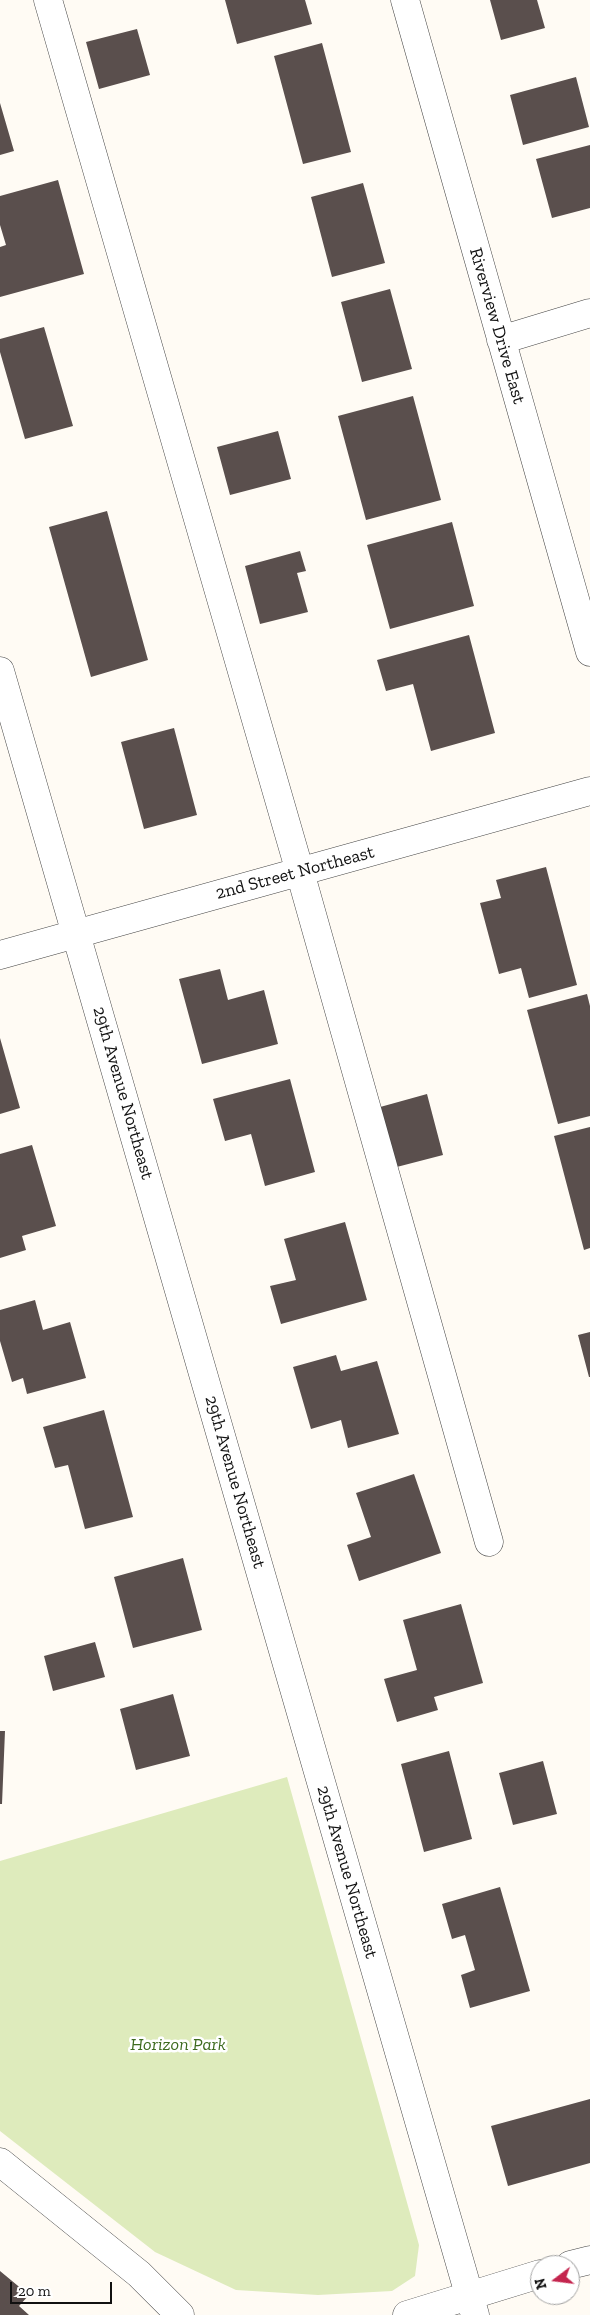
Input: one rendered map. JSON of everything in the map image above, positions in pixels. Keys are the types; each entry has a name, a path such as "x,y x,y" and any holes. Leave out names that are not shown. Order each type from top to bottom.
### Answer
{"street":[{"path":"48,0 300,872 489,1542"},
{"name":"Riverview Drive East","path":"405,0 590,652"},
{"path":"502,340 590,313"},
{"name":"29th Avenue Northeast","path":"0,671 472,2305"},
{"name":"2nd Street Northeast","path":"0,955 590,791"},
{"path":"0,2162 139,2274 180,2315"},
{"path":"407,2315 472,2305 530,2279"}],"green space":[{"name":"Horizon Park","path":"287,1777 419,2245 415,2276 392,2291 318,2295 236,2290 155,2252 0,2131 0,1861"}],"building":[{"path":"225,0 305,0 312,24 237,44"},
{"path":"490,0 537,0 545,28 501,40"},
{"path":"137,29 150,75 99,89 86,42"},
{"path":"322,43 351,152 303,164 274,56"},
{"path":"576,77 589,127 523,145 510,95"},
{"path":"0,103 14,151 0,155"},
{"path":"590,145 590,208 552,218 536,159"},
{"path":"58,180 84,274 0,297 0,247 6,245 0,225 0,196"},
{"path":"363,183 385,263 332,277 311,197"},
{"path":"390,289 412,369 362,382 341,302"},
{"path":"44,327 73,426 25,439 0,352 0,339"},
{"path":"413,396 441,500 366,520 338,416"},
{"path":"278,431 291,479 230,495 217,447"},
{"path":"107,511 148,660 91,677 49,527"},
{"path":"452,522 474,606 390,629 367,545"},
{"path":"300,551 306,571 297,573 308,612 260,624 245,566"},
{"path":"469,635 495,733 431,751 413,684 386,691 377,660"},
{"path":"174,728 197,815 144,829 121,742"},
{"path":"546,867 577,985 529,998 521,968 499,974 480,903 501,898 496,880"},
{"path":"220,969 228,1000 264,990 278,1044 202,1064 179,979"},
{"path":"587,994 590,1006 590,1116 558,1124 527,1010"},
{"path":"0,1038 20,1108 0,1114"},
{"path":"290,1079 315,1172 265,1186 251,1134 225,1141 213,1099"},
{"path":"427,1094 443,1155 389,1169 373,1109"},
{"path":"590,1127 590,1248 584,1250 554,1136"},
{"path":"32,1145 56,1226 22,1236 26,1250 0,1258 0,1154"},
{"path":"345,1222 367,1300 281,1324 270,1286 296,1280 284,1239"},
{"path":"35,1300 43,1330 70,1322 86,1378 27,1394 23,1378 12,1382 0,1341 0,1310"},
{"path":"590,1332 590,1377 589,1377 578,1335"},
{"path":"336,1355 341,1371 377,1361 399,1434 348,1448 341,1420 311,1429 293,1367"},
{"path":"104,1410 133,1517 85,1529 68,1465 55,1468 43,1427"},
{"path":"414,1474 441,1553 359,1581 347,1545 371,1537 356,1493"},
{"path":"183,1558 202,1630 133,1648 114,1577"},
{"path":"461,1604 483,1683 434,1697 438,1710 397,1722 384,1679 417,1670 403,1620"},
{"path":"95,1642 105,1677 53,1691 44,1656"},
{"path":"173,1694 190,1756 136,1770 120,1709"},
{"path":"0,1731 5,1731 2,1804 0,1804"},
{"path":"449,1751 472,1839 424,1852 401,1764"},
{"path":"543,1761 557,1814 513,1825 499,1773"},
{"path":"500,1887 530,1991 470,2008 461,1975 475,1970 465,1935 452,1939 442,1904"},
{"path":"590,2099 590,2163 508,2186 491,2126"},
{"path":"0,2271 29,2295 19,2306 29,2315 0,2315"}]}
